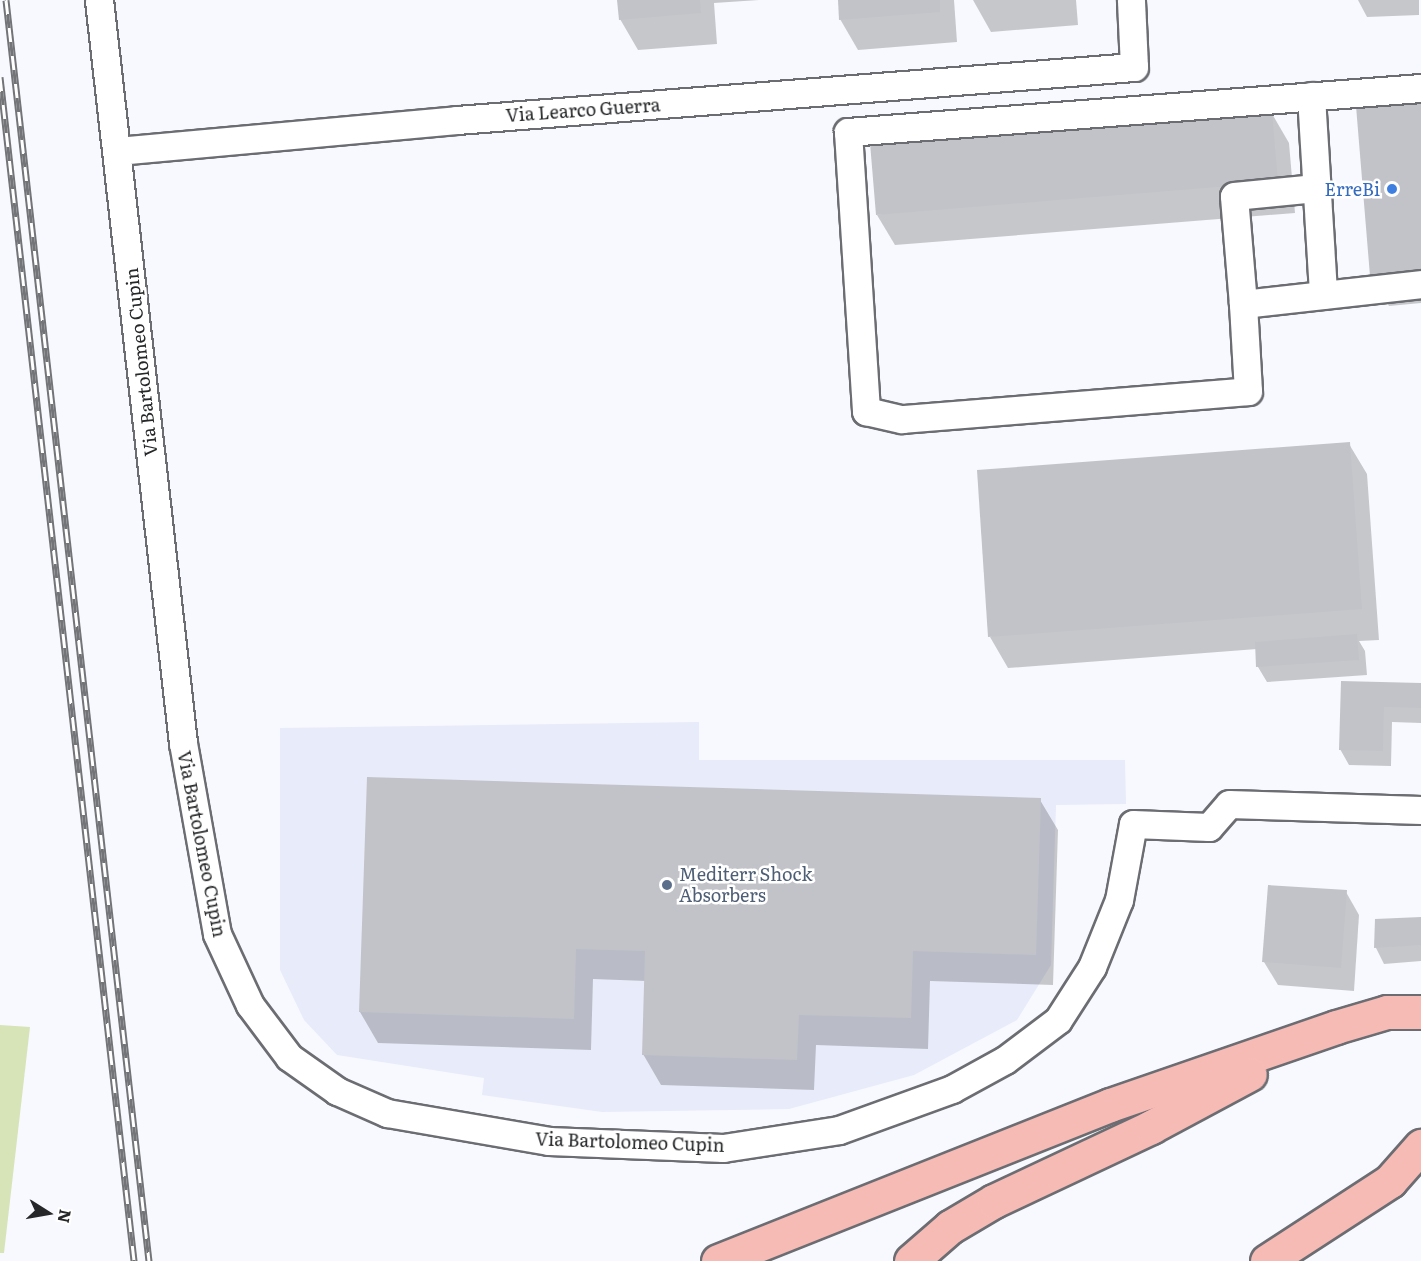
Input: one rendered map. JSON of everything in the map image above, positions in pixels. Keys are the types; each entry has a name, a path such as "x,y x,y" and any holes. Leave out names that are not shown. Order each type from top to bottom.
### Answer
{"highway":[{"path":"718,1261 1110,1105 1387,1012 1421,1012"},
{"path":"911,1261 951,1227 994,1201 1151,1127 1336,1028"},
{"path":"1267,1261 1390,1181 1421,1146"}],"street":[{"path":"99,0 117,151"},
{"name":"Via Learco Guerra","path":"117,151 469,119 1134,67 1131,0"},
{"path":"1316,188 1234,196 1248,391 902,419 866,411 848,132 1421,88"},
{"path":"1311,96 1323,295"},
{"name":"Via Bartolomeo Cupin","path":"117,151 183,743 217,934 250,1005 290,1057 337,1091 387,1113 549,1141 723,1148 839,1130 952,1089 1005,1060 1058,1020 1092,967 1119,900 1133,824 1209,827 1229,804 1421,810"},
{"path":"1243,304 1421,284"}],"shaded area":[{"name":"Mediterr Shock Absorbers","path":"699,722 699,760 1125,760 1126,804 1056,805 1051,965 1017,1020 914,1075 789,1109 602,1112 482,1095 484,1078 337,1055 304,1020 280,970 280,728"}],"green space":[{"path":"0,1025 30,1027 4,1253 0,1253"}],"building":[{"path":"617,0 700,0 701,13 619,20"},
{"path":"838,0 940,0 940,12 839,20"},
{"name":"ErreBi","path":"1421,101 1421,272 1370,276 1356,106"},
{"path":"1272,111 1278,182 876,215 870,143"},
{"path":"1350,442 1362,609 988,637 977,470"},
{"path":"1357,634 1359,660 1256,667 1255,642"},
{"path":"1341,681 1421,683 1421,708 1384,707 1383,751 1339,750"},
{"path":"367,777 1041,798 1036,955 913,951 911,1018 799,1015 797,1060 642,1055 645,951 576,949 574,1019 359,1012"},
{"path":"1268,885 1347,890 1341,968 1262,962"},
{"path":"1421,917 1421,945 1374,948 1375,919"}],"railway":[{"path":"6,0 149,1261"},
{"path":"0,77 134,1261"}],"place":[{"name":"ErreBi","path":"1392,189"},
{"name":"Mediterr Shock Absorbers","path":"667,885"}]}
